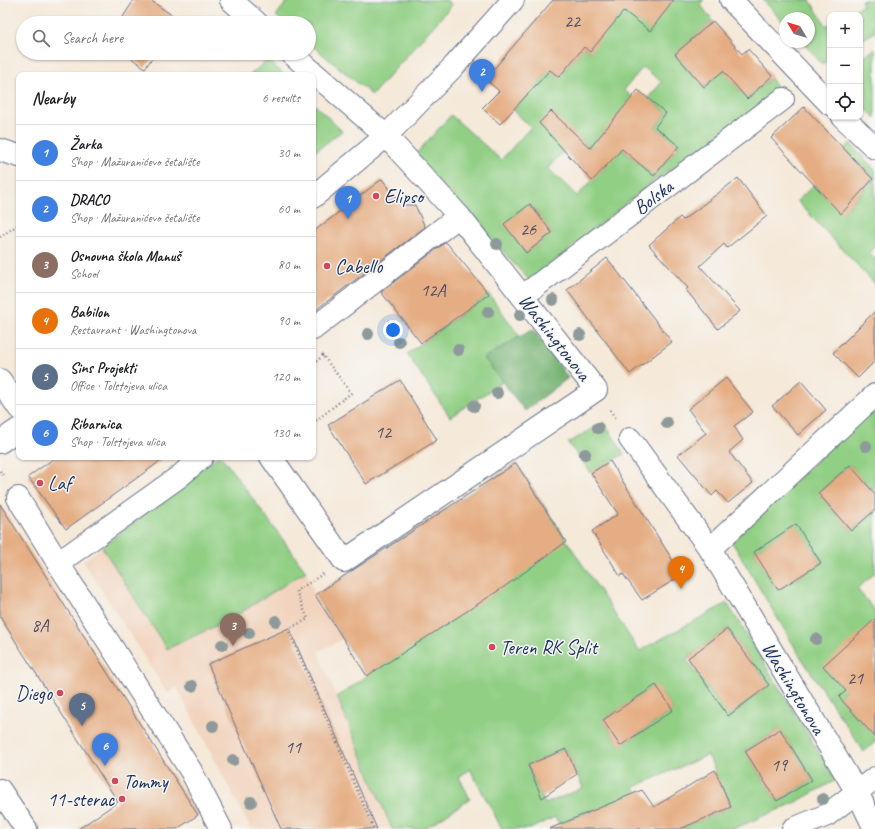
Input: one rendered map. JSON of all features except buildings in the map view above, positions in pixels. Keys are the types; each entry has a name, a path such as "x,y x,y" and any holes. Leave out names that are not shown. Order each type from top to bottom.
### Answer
{"street":[{"path":"231,0 249,16"},
{"path":"316,194 386,136 454,66 513,0"},
{"path":"731,0 827,101"},
{"name":"Washingtonova","path":"299,60 313,72"},
{"name":"Washingtonova","path":"316,75 386,136 459,216 524,296 596,390"},
{"name":"Bolska","path":"524,296 783,99"},
{"path":"846,120 875,148"},
{"path":"0,150 16,155"},
{"path":"316,327 459,216"},
{"path":"0,380 16,404"},
{"path":"274,460 344,561 596,390"},
{"path":"710,549 875,395"},
{"path":"0,442 16,431"},
{"name":"Washingtonova","path":"630,439 710,549 857,792 875,829"},
{"path":"58,563 180,476 199,460"},
{"path":"18,498 191,771 221,829"},
{"path":"793,829 827,815 875,778"},
{"path":"0,790 26,829"}],"path":[{"path":"0,237 16,226"},
{"path":"316,362 324,355 351,393 316,421"},
{"name":"Washingtonova","path":"596,390 630,439"},
{"path":"344,561 296,591 308,619 288,629 374,829"}],"shaded area":[{"path":"213,460 224,460 306,571 315,595 343,639 318,652 392,829 251,829 177,688 167,693 83,561"}],"green space":[{"path":"288,0 446,0 452,5 372,95 316,49 316,16 276,16"},
{"path":"674,0 704,0 700,4 713,21 675,54 704,87 723,71 747,99 771,78 778,89 717,139 656,179 530,281 414,156 451,115 501,160 531,127 513,111 550,70 559,77 584,47 590,52 599,10","holes":["643,67 662,82 648,98 666,113 655,127 679,146 654,176 615,144 632,97 624,90","577,136 608,164 577,196 548,168","530,204 552,233 526,253 505,224"]},
{"path":"763,0 810,0 827,26 827,61 822,64 807,48 815,48 815,12 779,12 779,17"},
{"path":"861,0 875,0 875,32 863,39 863,12 851,12 863,5"},
{"path":"875,49 875,118 863,106 863,57"},
{"path":"267,60 269,60 281,72 253,72"},
{"path":"316,106 342,131 316,151"},
{"path":"850,143 875,170 875,247 869,253 875,259 875,284 797,201 814,185 842,214 873,179 845,149"},
{"path":"489,294 520,337 484,358 503,382 450,417 407,354"},
{"path":"533,329 568,378 525,411 484,358"},
{"path":"875,404 875,494 850,465 818,493 851,531 875,510 875,573 857,589 875,610 875,660 839,697 870,731 875,727 875,742 864,752 800,656 732,542","holes":["796,525 821,563 778,590 754,552"]},
{"path":"604,422 624,454 591,473 568,443"},
{"path":"213,460 224,460 306,571 234,617 167,649 102,547"},
{"name":"Teren RK Split","path":"516,463 639,651 727,603 836,780 794,803 733,829 680,829 731,807 708,755 634,787 651,829 607,829 598,808 569,820 562,829 555,817 530,829 502,829 470,769 459,777 470,799 424,829 392,829 337,697 367,676 315,595","holes":["727,629 769,685 729,716 686,659","656,685 673,710 620,746 603,720","780,729 812,780 777,801 745,751","566,749 583,788 545,804 528,765"]}],"place":[{"name":"DRACO","path":"482,92"},
{"name":"Elipso","path":"376,196"},
{"name":"Žarka","path":"348,219"},
{"name":"Cabello","path":"327,266"},
{"name":"Laf","path":"40,483"},
{"name":"Babilon","path":"681,589"},
{"name":"Osnovna škola Manuš","path":"233,646"},
{"name":"Teren RK Split","path":"492,647"},
{"name":"Diego","path":"60,693"},
{"name":"Sins Projekti","path":"82,726"},
{"name":"Ribarnica","path":"105,766"},
{"name":"Tommy","path":"115,781"},
{"name":"11-sterac","path":"122,799"}]}
